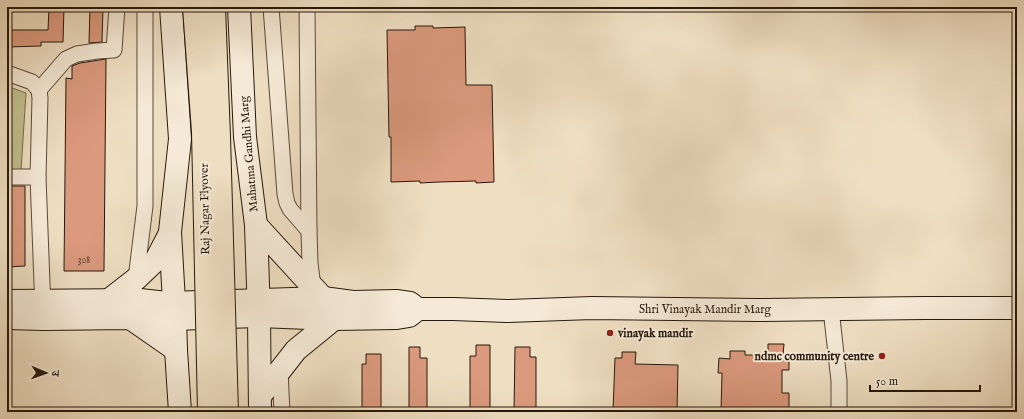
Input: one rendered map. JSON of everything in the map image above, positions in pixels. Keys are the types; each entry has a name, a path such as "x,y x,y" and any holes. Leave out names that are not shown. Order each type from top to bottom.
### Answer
{"main road":[{"name":"Raj Nagar Flyover","path":"194,7 203,132 209,412"},
{"name":"Raj Nagar Flyover","path":"214,7 228,412"}],"street":[{"path":"39,90 66,59 77,54 114,50 117,7"},
{"name":"Mahatma Gandhi Marg","path":"240,7 245,136 256,225 260,404"},
{"path":"271,7 285,194 290,209 309,230"},
{"path":"307,7 310,263 318,293"},
{"path":"136,279 145,206 146,12 172,13 180,139 170,232 180,412"},
{"path":"7,73 32,82 39,90 38,177 43,310"},
{"path":"180,139 184,153 194,163 207,169 221,168 233,161 242,150 245,136"},
{"path":"7,177 38,177"},
{"path":"256,225 318,293"},
{"path":"109,300 136,279 156,260 170,232"},
{"name":"Shri Vinayak Mandir Marg","path":"259,308 318,293 354,302 396,301 410,303 418,309 507,311 592,308 751,310 1017,308"},
{"path":"7,318 43,310 109,300 140,300 166,303 175,311"},
{"path":"7,301 43,310 130,318 175,311 259,308 334,319 397,318 410,316 418,309"},
{"path":"831,309 839,381 839,412"},
{"path":"130,318 176,350"},
{"path":"260,404 280,371 296,350 334,319"},
{"path":"280,371 282,412"}],"shaded area":[{"path":"7,86 26,93 21,170 7,169"}],"building":[{"path":"49,7 64,7 63,42 41,42 41,46 7,47 7,30 48,30"},
{"path":"90,7 103,7 102,42 89,43"},
{"path":"415,26 433,26 433,28 465,27 466,85 492,85 494,182 391,182 387,30 415,30"},
{"path":"106,59 104,271 64,271 66,78 72,79 72,66 80,63"},
{"path":"7,186 25,186 25,266 7,267"},
{"path":"768,344 784,344 783,355 789,355 789,370 782,370 782,393 789,393 789,410 782,410 782,412 767,412 767,410 744,410 744,412 721,411 722,373 718,373 719,358 730,359 730,351 745,351 745,355 768,355"},
{"path":"476,345 490,345 490,412 470,412 470,356 476,356"},
{"path":"409,347 420,347 420,358 427,358 427,412 409,412"},
{"path":"515,347 530,347 530,357 536,357 536,411 514,412"},
{"path":"622,352 636,352 635,364 678,365 677,412 613,411 615,358 622,358"},
{"path":"366,354 381,354 381,412 362,412 362,364 366,364"}],"place":[{"name":"vinayak mandir","path":"610,333"},
{"name":"ndmc community centre","path":"882,356"}]}
